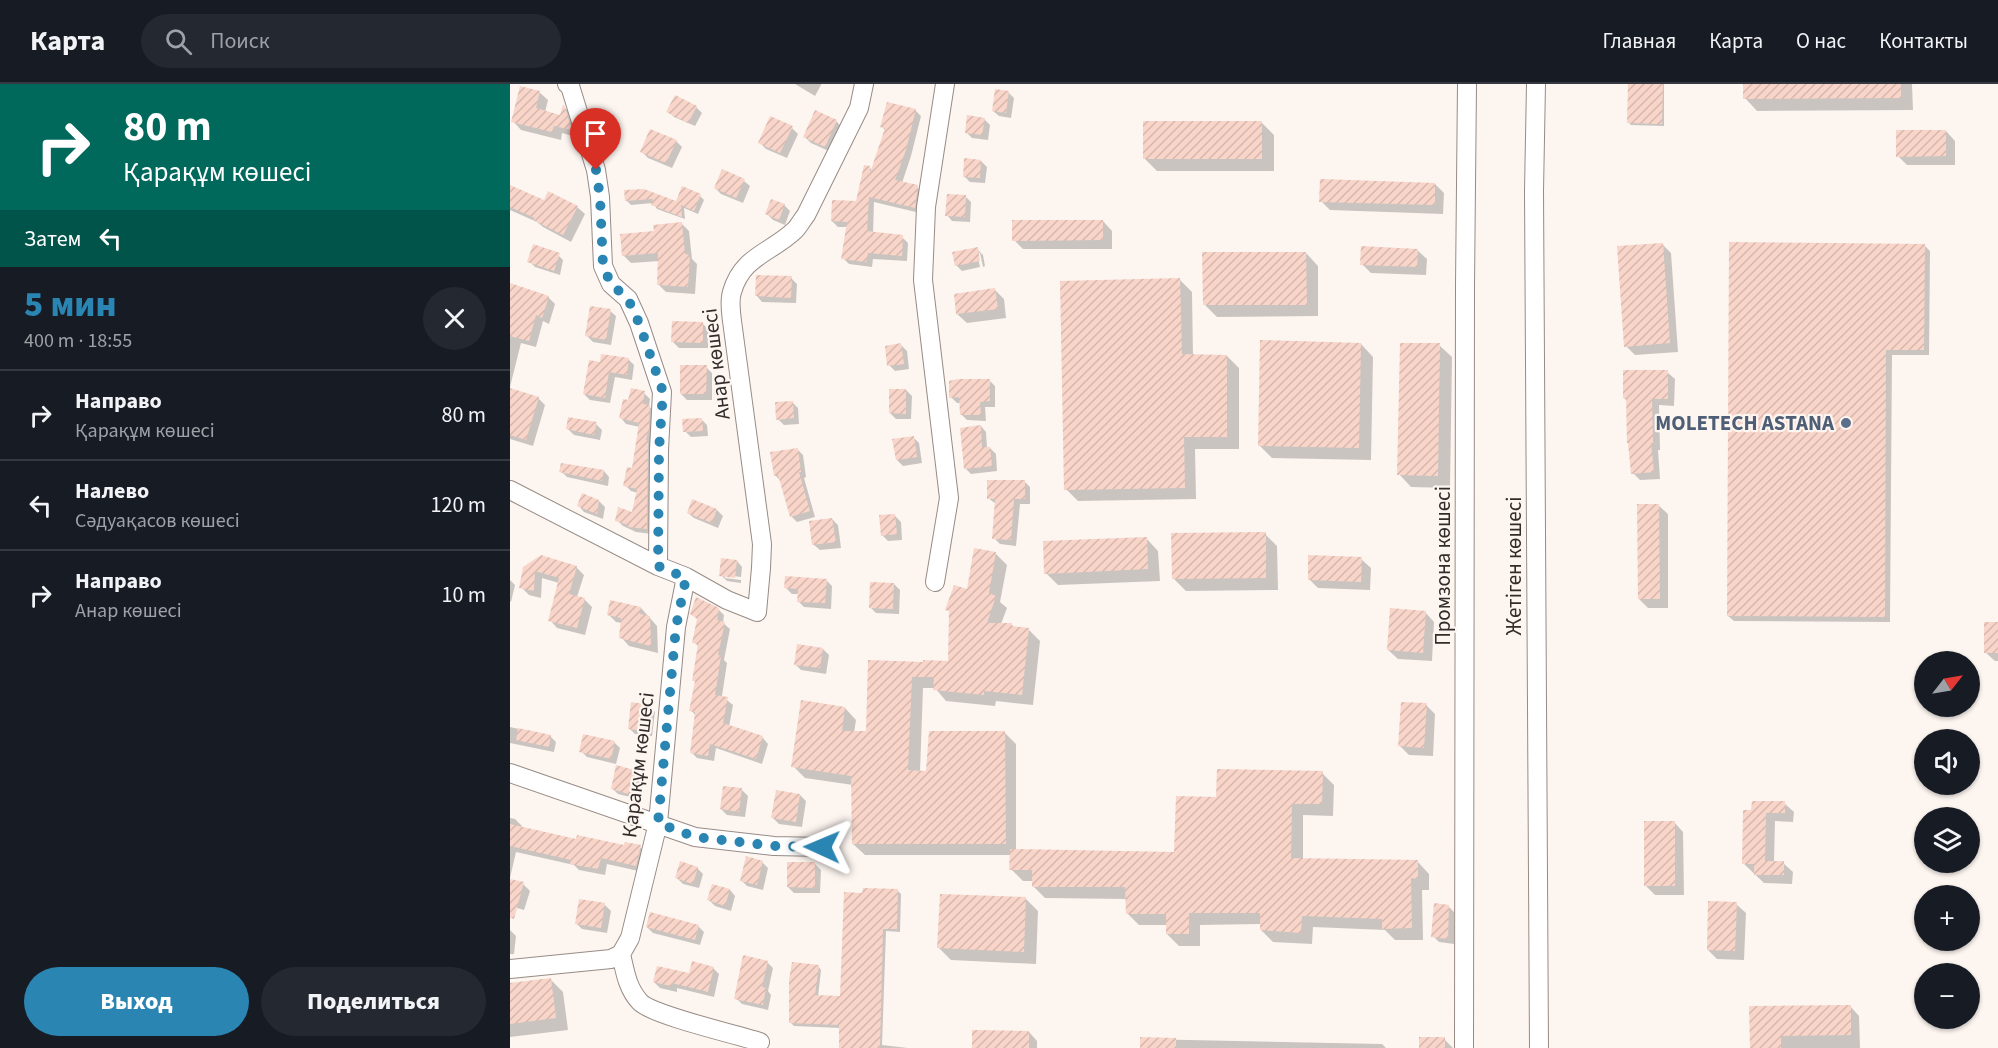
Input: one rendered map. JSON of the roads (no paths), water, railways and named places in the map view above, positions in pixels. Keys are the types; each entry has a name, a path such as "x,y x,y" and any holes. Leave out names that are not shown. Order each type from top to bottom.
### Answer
{"street":[{"path":"567,84 570,86 596,170 600,197 603,266 611,284 628,299 639,323 663,392 659,450 658,566"},
{"name":"Анар көшесі","path":"686,578 727,600 757,612 762,544 732,321 731,294 738,278 750,261 797,229 806,215 859,108 864,84"},
{"path":"935,582 949,498 923,280 926,207 945,84"},
{"name":"Промзона көшесі","path":"1464,1048 1467,84"},
{"name":"Жетіген көшесі","path":"1536,84 1534,203 1539,1048"},
{"path":"510,490 686,578"},
{"name":"Қарақұм көшесі","path":"621,954 630,938 658,823 676,627 686,578"},
{"path":"510,773 695,837 774,846 822,847"},
{"path":"510,969 611,959 621,954 632,992 642,1004 660,1013 760,1042"}],"place":[{"name":"MOLETECH ASTANA","path":"1846,423"}]}
